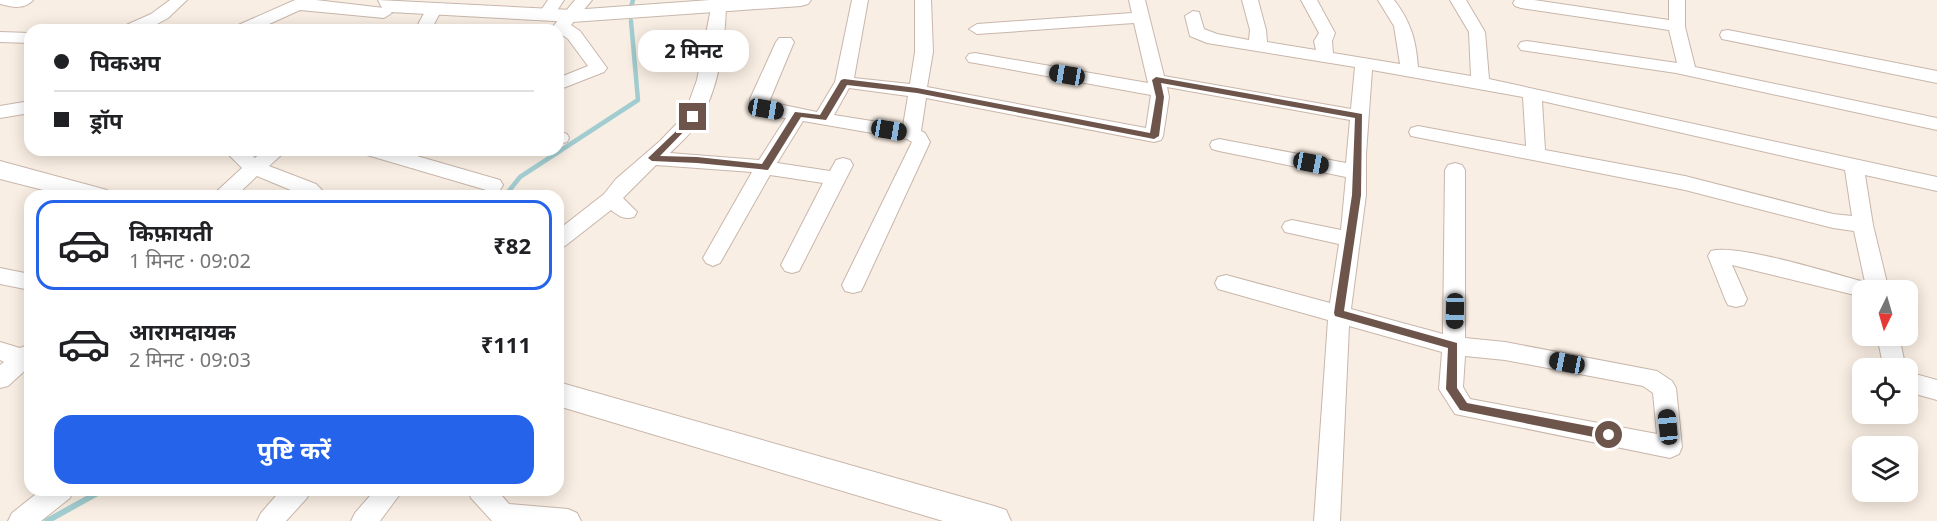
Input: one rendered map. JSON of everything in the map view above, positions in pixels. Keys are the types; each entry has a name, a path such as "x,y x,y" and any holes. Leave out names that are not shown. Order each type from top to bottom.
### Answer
{"street":[{"path":"5,0 15,3 26,0"},
{"path":"147,24 166,13 179,0"},
{"path":"255,24 304,2 563,15 801,0"},
{"path":"823,118 844,82 860,0"},
{"path":"911,134 924,52 923,0"},
{"path":"1250,0 1258,30 1258,46"},
{"path":"1309,0 1327,33 1323,41 1325,57"},
{"path":"1386,0 1402,20 1407,34 1409,71"},
{"path":"1458,0 1477,32 1480,84"},
{"path":"1677,0 1677,26 1687,70"},
{"path":"1521,3 1677,26"},
{"path":"564,236 611,199 619,188 693,117 708,76 718,27 707,5"},
{"path":"374,24 387,6"},
{"path":"844,82 917,91 1154,136 1160,97 1139,8 977,29"},
{"path":"426,24 434,9"},
{"path":"563,15 574,35 598,68 564,82"},
{"path":"1193,16 1196,32 1213,39 1532,93 1937,184"},
{"path":"1728,35 1937,77"},
{"path":"0,37 24,38"},
{"path":"785,42 759,99 760,105 766,109 911,134 918,137 921,142 853,285"},
{"path":"1527,46 1687,70 1937,124"},
{"path":"975,58 1359,116"},
{"path":"1328,521 1339,313 1356,195 1364,63"},
{"path":"1532,93 1536,153"},
{"path":"0,112 24,108"},
{"path":"713,258 764,168 798,114"},
{"path":"1418,132 1685,183 1833,221 1863,225"},
{"path":"1219,146 1356,172"},
{"path":"241,156 254,168 310,190"},
{"path":"230,190 269,156"},
{"path":"394,156 493,185"},
{"path":"652,158 839,172 792,265"},
{"path":"1854,165 1863,225 1876,280"},
{"path":"0,170 75,190"},
{"path":"1226,284 1454,346 1505,351 1649,378 1664,388 1670,447 1463,407 1451,389 1454,346 1455,170"},
{"path":"611,199 627,212"},
{"path":"1292,227 1350,239"},
{"path":"1736,299 1718,256 1740,258 1852,286"},
{"path":"0,276 24,281"},
{"path":"0,351 24,355"},
{"path":"0,380 24,359"},
{"path":"1918,385 1937,390"},
{"path":"564,396 994,521"},
{"path":"21,521 53,496"},
{"path":"270,521 293,496"},
{"path":"364,521 386,496"},
{"path":"483,496 491,515 568,521"}],"waterway":[{"path":"631,7 633,0"},
{"path":"564,148 638,100 631,21"},
{"path":"510,190 520,177 552,156"},
{"path":"47,521 92,496"}],"route":[{"path":"693,117 652,158 733,163 764,168 798,114 823,118 844,82 917,91 1154,136 1160,97 1156,80 1359,116 1356,195 1339,313 1454,346 1451,389 1463,407 1609,435"}]}
